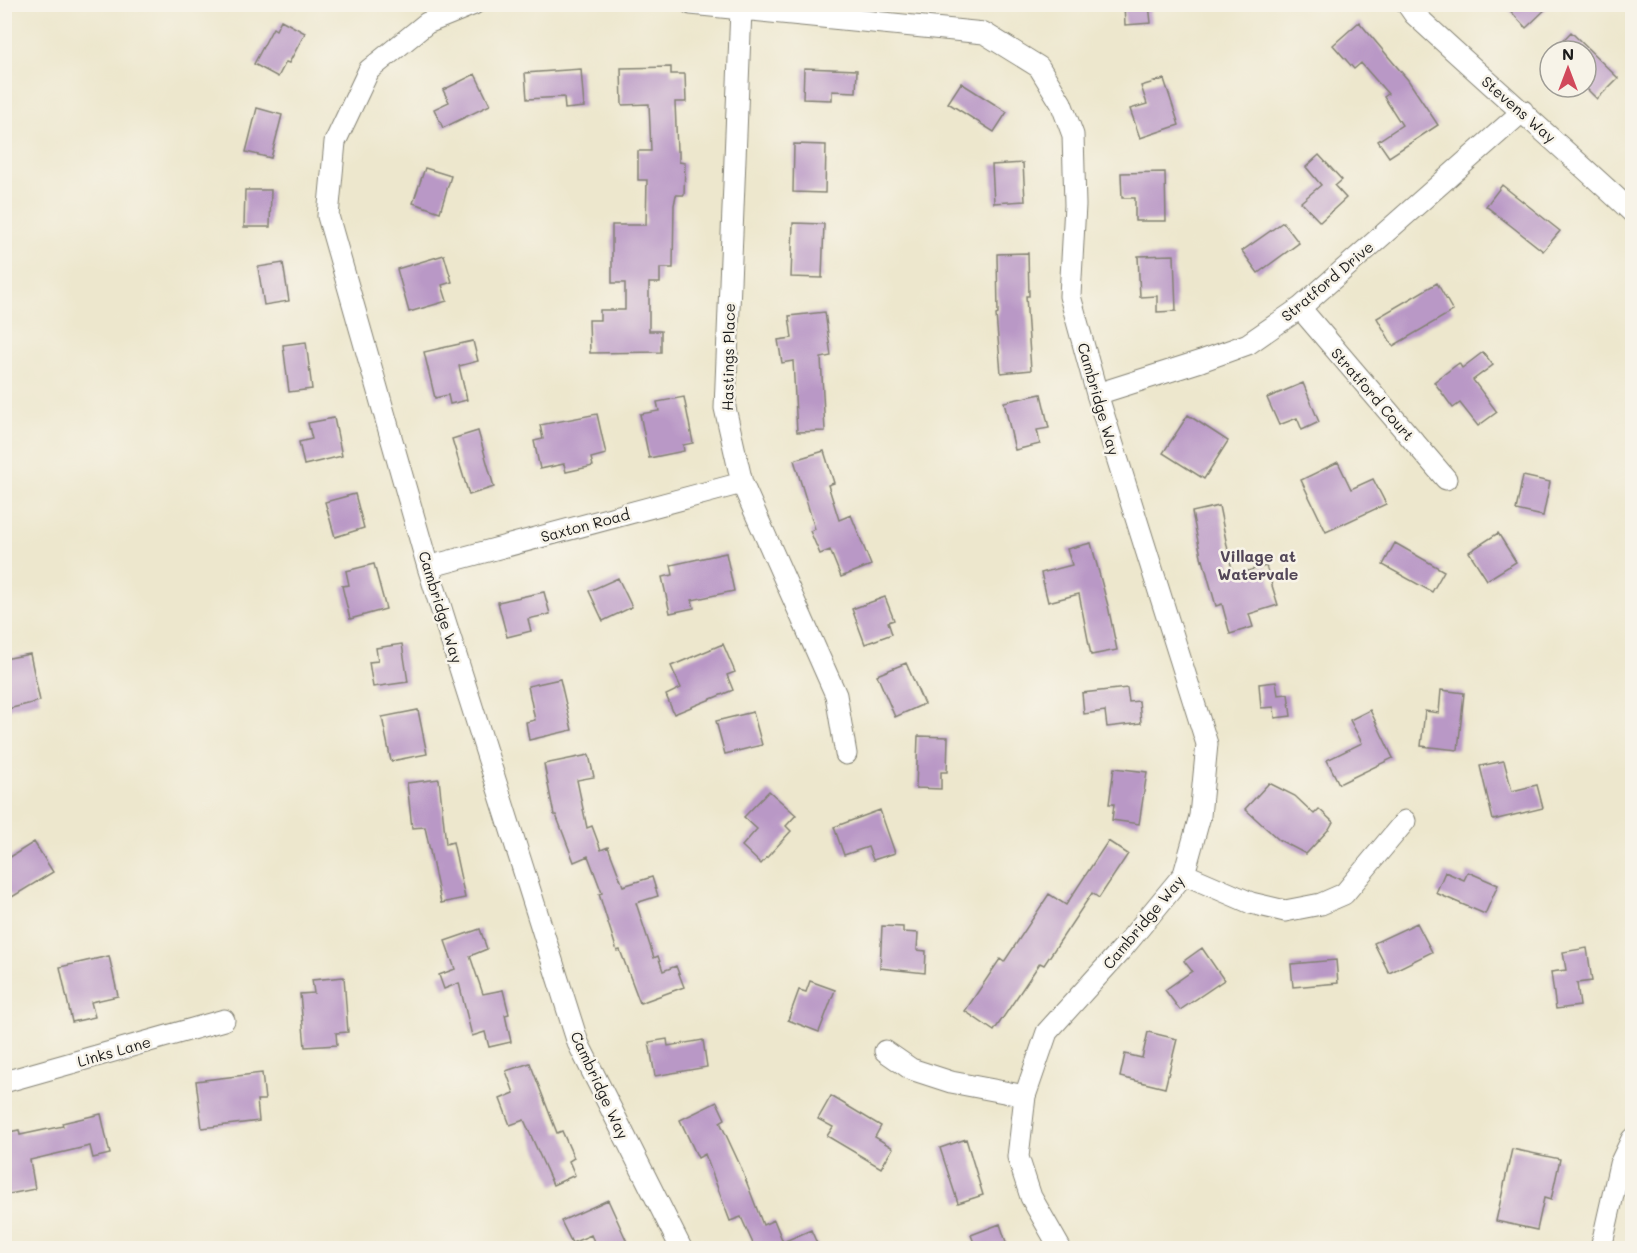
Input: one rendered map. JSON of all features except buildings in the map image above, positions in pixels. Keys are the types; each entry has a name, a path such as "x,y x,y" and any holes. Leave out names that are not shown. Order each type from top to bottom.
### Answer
{"street":[{"name":"Cambridge Way","path":"474,4 427,23 369,70 335,142 328,216 428,567 578,1043 681,1248"},
{"name":"Cambridge Way","path":"691,4 984,33 1039,67 1060,103 1073,135 1075,205 1070,296 1097,394 1207,744 1200,816 1184,874 1123,948 1047,1032 1025,1096"},
{"name":"Stevens Way","path":"1407,4 1414,14 1474,70 1523,111 1632,212"},
{"name":"Hastings Place","path":"741,9 725,408 742,483 836,695 846,754"},
{"name":"Stratford Drive","path":"1097,394 1248,344 1300,308 1523,111"},
{"name":"Stratford Court","path":"1300,308 1446,479"},
{"name":"Saxton Road","path":"428,567 742,483"},
{"path":"1184,874 1251,903 1285,911 1321,904 1344,894 1405,821"},
{"name":"Links Lane","path":"4,1082 224,1020"},
{"path":"885,1051 911,1069 951,1082 1025,1096 1017,1157 1031,1197 1060,1248"},
{"path":"1600,1248 1620,1164 1632,1139"}],"district":[{"name":"Village at Watervale","path":"1258,564"}]}
